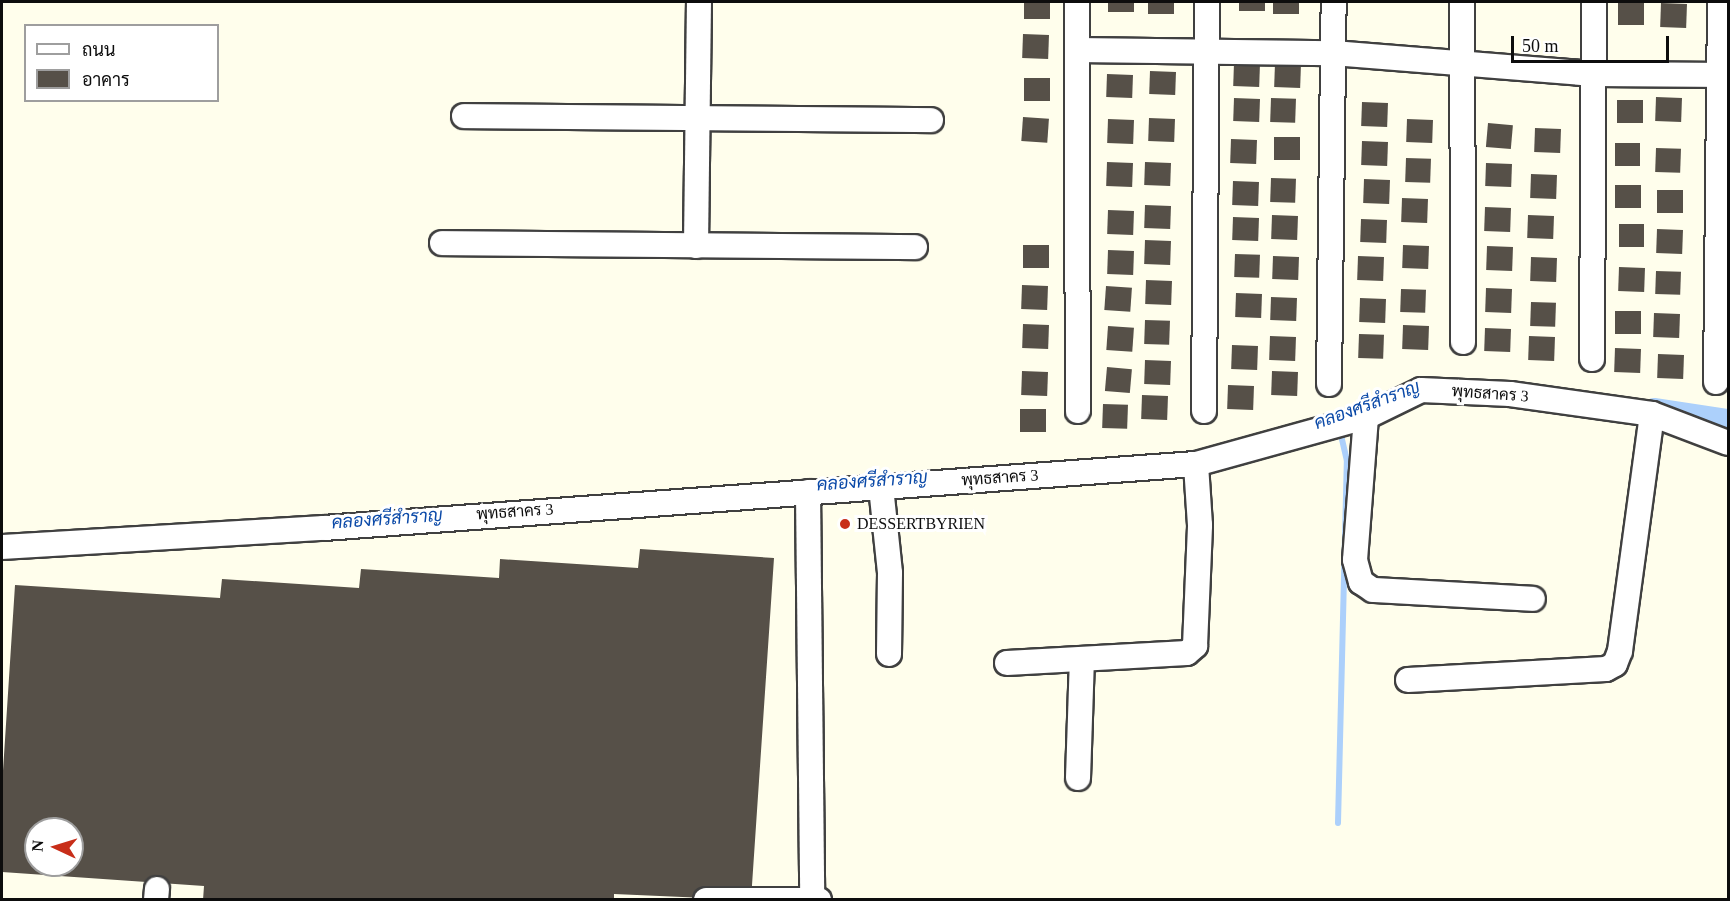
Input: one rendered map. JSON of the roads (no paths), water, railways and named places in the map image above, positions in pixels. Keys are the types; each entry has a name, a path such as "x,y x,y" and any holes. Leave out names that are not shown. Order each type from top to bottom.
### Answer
{"street":[{"path":"696,246 699,2"},
{"path":"1077,2 1078,411"},
{"path":"1204,411 1207,2"},
{"path":"1329,384 1334,2"},
{"path":"1462,2 1463,342"},
{"path":"1592,359 1594,2"},
{"path":"1716,382 1724,75 1720,2"},
{"path":"1077,51 1334,53 1594,74 1724,75"},
{"path":"464,116 697,120 931,120"},
{"path":"442,243 915,247"},
{"name":"พุทธสาคร 3","path":"2,547 1196,464 1366,417 1421,390 1510,394 1652,414 1728,443"},
{"path":"1408,680 1606,669 1615,664 1620,651 1652,414"},
{"path":"1366,417 1355,560 1361,582 1373,590 1533,599"},
{"path":"1007,663 1187,653 1195,646 1200,525 1196,464"},
{"path":"881,487 891,573 889,654"},
{"path":"808,492 812,899"},
{"path":"1077,778 1082,659"},
{"path":"706,900 819,900"}],"waterway":[{"name":"คลองศรีสำราญ","path":"1654,409 1728,420"},
{"path":"1338,823 1347,461 1340,430"}],"place":[{"name":"DESSERTBYRIEN","path":"845,524"}]}
